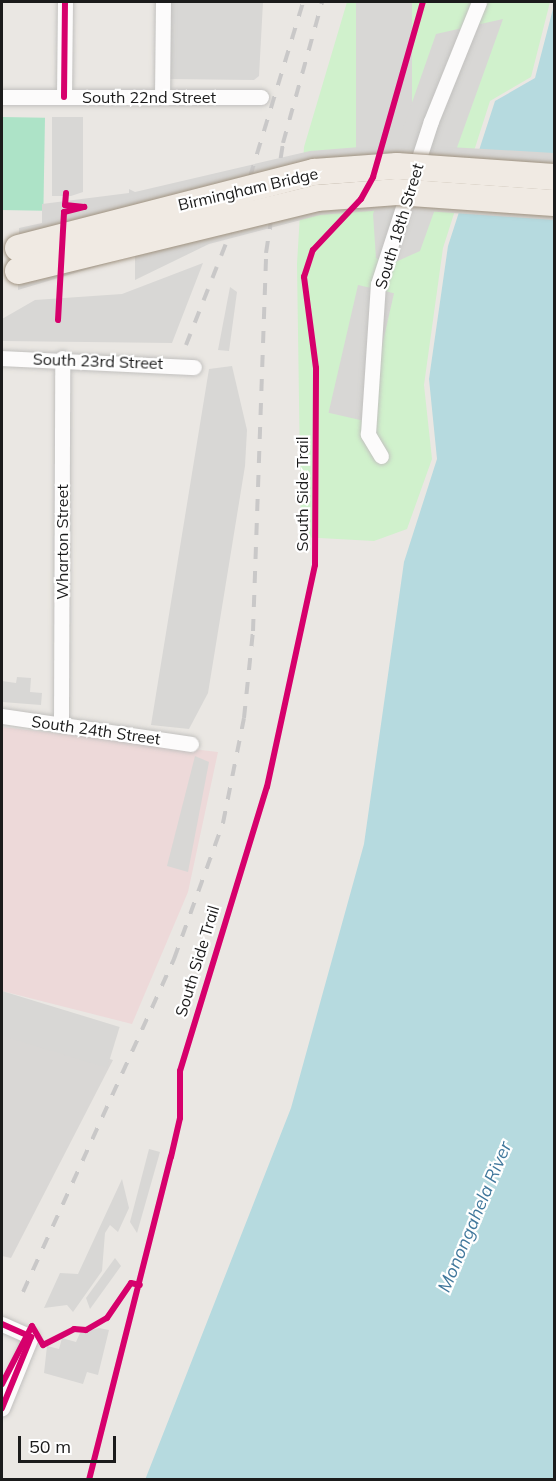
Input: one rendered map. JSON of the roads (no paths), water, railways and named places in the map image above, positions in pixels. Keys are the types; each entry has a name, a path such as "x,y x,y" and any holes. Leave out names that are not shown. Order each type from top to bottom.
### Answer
{"main road":[{"name":"Birmingham Bridge","path":"555,177 415,166 314,172 18,259 327,197 405,192 555,203"}],"street":[{"path":"64,97 65,2"},
{"path":"162,97 163,2"},
{"name":"South 18th Street","path":"381,456 368,434 378,284 431,122 479,2"},
{"name":"South 22nd Street","path":"2,97 261,97"},
{"name":"South 23rd Street","path":"2,358 62,358 194,367"},
{"name":"Wharton Street","path":"62,358 62,725"},
{"name":"South 24th Street","path":"2,716 191,744"},
{"path":"2,1324 31,1337 2,1408"}],"water":[{"name":"Monongahela River","path":"554,5 554,1479 145,1480 291,1108 364,844 404,562 437,459 429,379 448,246 495,101 535,78"}],"railway":[{"path":"186,345 243,200 303,2"},
{"path":"23,1292 174,959 223,823 244,718 253,631 266,253 283,143 322,2"}]}
